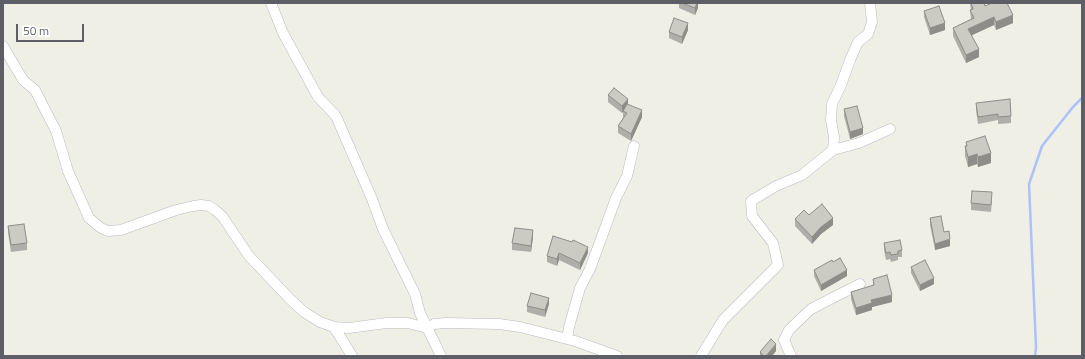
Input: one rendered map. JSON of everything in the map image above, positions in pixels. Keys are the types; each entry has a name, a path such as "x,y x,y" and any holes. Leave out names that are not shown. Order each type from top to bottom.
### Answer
{"street":[{"path":"271,3 283,33 318,97 336,116 372,199 383,229 415,294 420,313 441,356"},
{"path":"833,150 834,137 831,120 832,104 858,42 868,34 872,22 870,3"},
{"path":"3,46 23,80 35,90 56,131 68,171 89,218 95,224 108,231 121,230 176,210 193,206 208,206 216,210 222,216 249,256 291,300 304,312 320,322 334,327 348,328 408,323 427,328 434,324 446,323 499,324 520,327 567,339 617,356"},
{"path":"702,356 723,320 778,265 773,243 752,216 751,201 776,186 802,175 833,150 859,143 890,129"},
{"path":"567,339 580,288 590,269 616,198 627,176 634,146"},
{"path":"791,356 784,340 789,330 811,309 860,284"},
{"path":"334,327 352,356"}],"building":[{"path":"682,3 697,3 695,8"},
{"path":"971,3 984,3 985,6 992,3 1007,3 1013,15 996,22 994,17 968,29 979,49 966,55 953,28 974,18 970,10 973,9"},
{"path":"939,6 945,23 930,28 924,11"},
{"path":"674,18 688,23 682,37 669,32"},
{"path":"614,88 628,99 622,106 608,95"},
{"path":"1010,99 1011,116 998,117 998,114 978,117 976,103"},
{"path":"627,104 642,110 631,134 618,126 627,113 623,111"},
{"path":"857,106 863,128 850,132 844,109"},
{"path":"985,136 991,153 978,157 977,154 968,157 965,146 967,146 966,142"},
{"path":"972,191 992,192 991,205 971,203"},
{"path":"822,204 833,218 821,227 812,237 795,219 804,210 809,215"},
{"path":"941,216 944,232 949,231 950,239 935,244 930,218"},
{"path":"24,224 27,243 11,245 8,226"},
{"path":"515,228 533,230 531,246 512,243"},
{"path":"553,236 572,242 573,240 588,247 580,263 559,253 557,259 547,256"},
{"path":"900,240 902,250 898,251 898,254 891,255 890,252 886,253 884,243"},
{"path":"840,258 847,270 821,285 814,270 832,260 833,262"},
{"path":"925,260 934,278 920,285 911,267"},
{"path":"887,275 892,295 871,300 872,303 856,308 851,292 874,285 873,279"},
{"path":"531,293 549,298 545,310 527,306"},
{"path":"771,339 776,344 766,356 764,356 760,352"}],"waterway":[{"path":"1035,356 1036,347 1029,184 1042,146 1082,98"}]}
